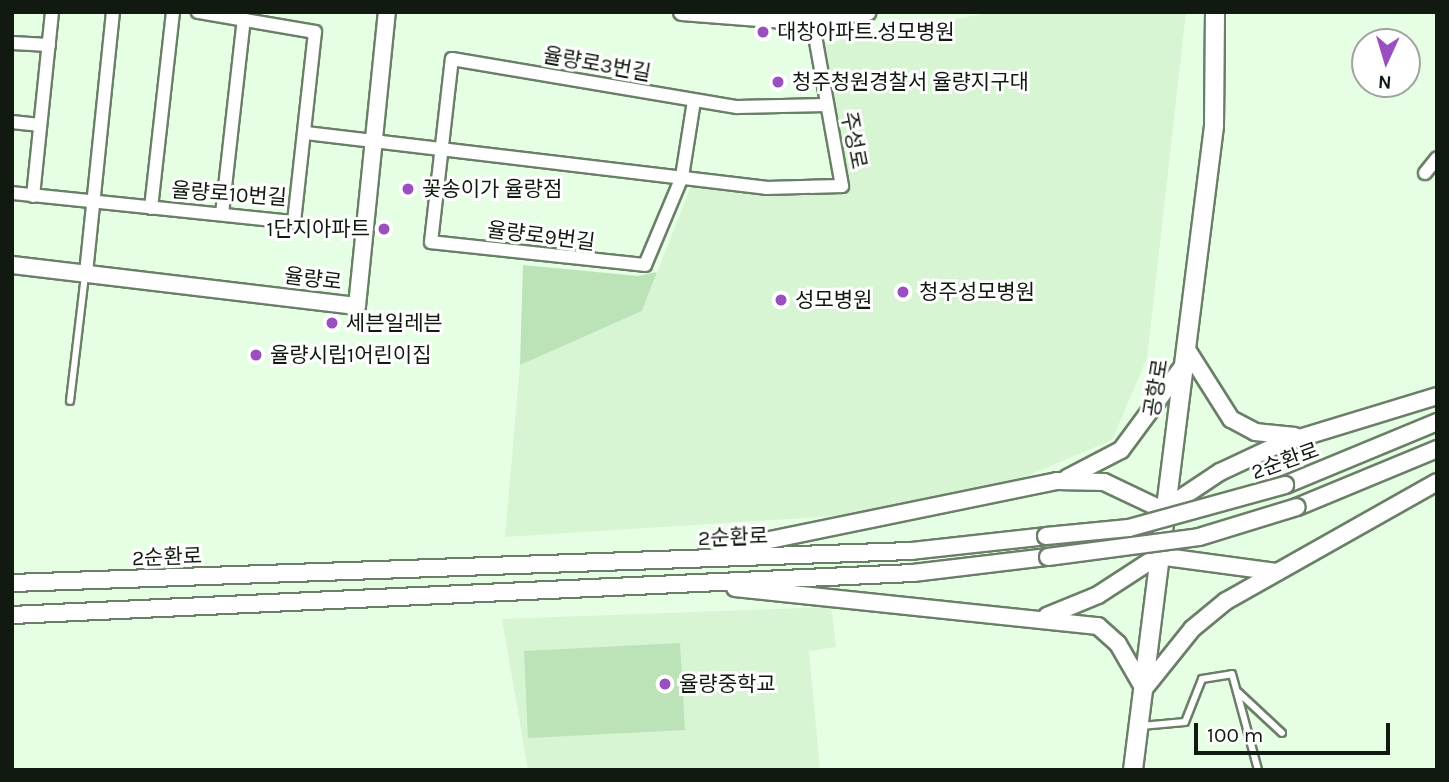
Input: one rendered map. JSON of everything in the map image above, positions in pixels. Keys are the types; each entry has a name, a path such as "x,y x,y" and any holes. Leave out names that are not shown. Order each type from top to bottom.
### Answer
{"main road":[{"name":"공항로","path":"1133,770 1163,510 1214,126 1215,12"}],"street":[{"path":"33,195 52,12"},
{"path":"86,273 113,12"},
{"path":"152,208 173,12"},
{"path":"198,12 315,32 306,133 682,177 694,101"},
{"name":"율량로","path":"12,265 357,306 387,12"},
{"path":"682,12 812,19 868,12"},
{"path":"222,215 244,19"},
{"name":"주성로","path":"682,177 766,188 842,186 812,19"},
{"path":"12,43 49,45"},
{"name":"율량로3번길","path":"442,150 452,59 694,101 826,106"},
{"path":"12,122 40,125"},
{"name":"율량로10번길","path":"12,194 294,222 306,133"},
{"name":"율량로9번길","path":"442,150 430,242 633,267 648,262 682,177"},
{"path":"1424,173 1437,158"},
{"path":"1186,348 1231,419 1255,432 1305,437"},
{"path":"1057,481 1121,450 1181,369"},
{"path":"661,561 1057,481 1104,482 1163,510 1220,472 1305,437 1437,396"},
{"name":"2순환로","path":"12,583 911,551 1129,528 1285,485 1437,422"},
{"name":"2순환로","path":"12,615 913,573 1199,537 1297,507 1437,449"},
{"path":"698,583 830,602 1047,616 1098,626 1118,644 1144,689 1192,629 1277,572 1437,482"},
{"path":"1047,616 1098,595 1158,556 1277,572"}],"lane":[{"path":"70,401 86,273"},
{"path":"1139,726 1185,722 1202,679 1232,674 1258,770"},
{"path":"1237,691 1282,733"}],"shaded area":[{"name":"청주성모병원","path":"994,12 1186,12 1147,358 1112,440 1027,476 898,512 505,537 520,365 642,311 691,186 842,186 816,45"},
{"path":"523,265 638,276 657,272 642,311 520,365"},
{"name":"율량중학교","path":"831,607 836,647 809,651 820,770 528,770 502,619"},
{"path":"680,643 685,730 528,738 524,651"}],"place":[{"name":"대창아파트.성모병원","path":"763,32"},
{"name":"청주청원경찰서 율량지구대","path":"778,82"},
{"name":"꽃송이가 율량점","path":"408,189"},
{"name":"1단지아파트","path":"384,229"},
{"name":"청주성모병원","path":"903,292"},
{"name":"성모병원","path":"781,300"},
{"name":"세븐일레븐","path":"332,323"},
{"name":"율량시립1어린이집","path":"256,355"},
{"name":"율량중학교","path":"665,684"}]}
